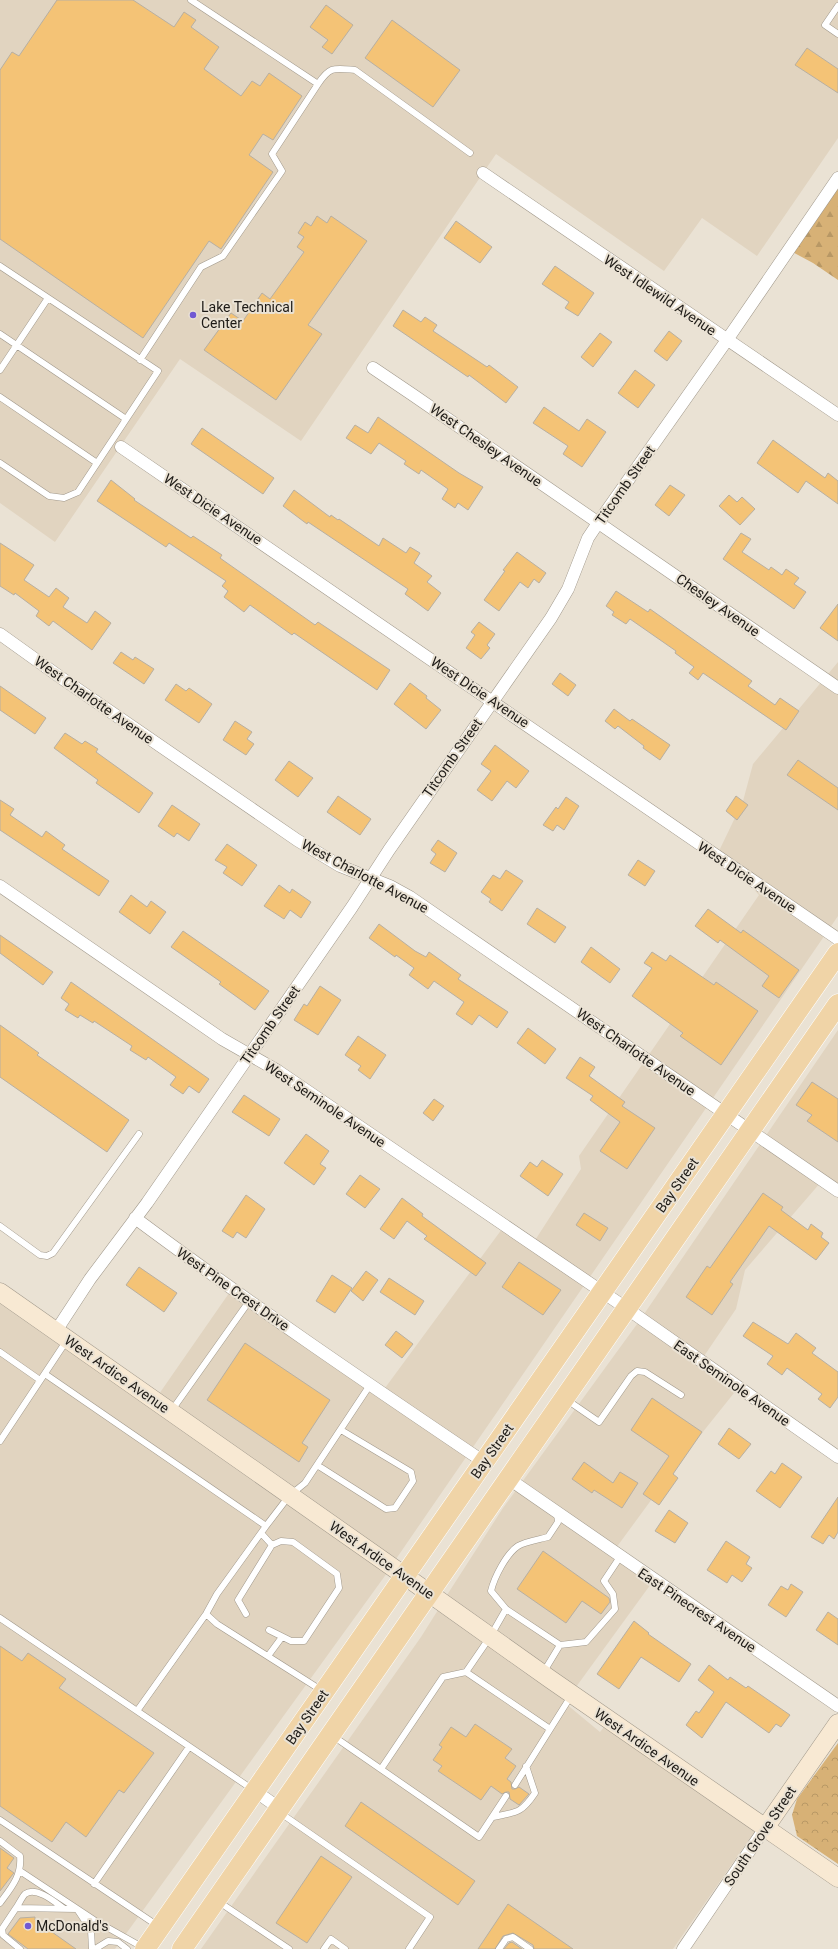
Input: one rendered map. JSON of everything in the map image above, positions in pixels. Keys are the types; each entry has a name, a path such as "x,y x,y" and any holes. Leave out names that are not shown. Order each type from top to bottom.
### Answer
{"main road":[{"name":"Bay Street","path":"145,1949 484,1462 595,1288 726,1114 838,953"},
{"name":"Bay Street","path":"182,1949 838,1004"}],"street":[{"name":"West Idlewild Avenue","path":"483,173 838,415"},
{"name":"Titcomb Street","path":"62,1335 90,1279 135,1218 250,1054 492,701 551,618 568,589 588,538 727,340 838,178"},
{"name":"West Chesley Avenue","path":"373,368 413,394 598,523"},
{"name":"West Dicie Avenue","path":"121,447 838,939"},
{"name":"Chesley Avenue","path":"598,523 838,688"},
{"name":"West Charlotte Avenue","path":"0,634 66,682 297,840 340,866 390,886 410,897 838,1192"},
{"name":"West Seminole Avenue","path":"0,886 222,1039 278,1071 626,1308"},
{"name":"West Pine Crest Drive","path":"135,1218 331,1358 484,1462"},
{"name":"West Ardice Avenue","path":"0,1292 542,1674 838,1878"},
{"name":"East Seminole Avenue","path":"626,1308 838,1457"},
{"name":"East Pinecrest Avenue","path":"509,1479 838,1706"},
{"name":"South Grove Street","path":"683,1949 765,1828 837,1728"},
{"path":"255,1791 278,1810"}],"lane":[{"path":"192,0 318,84"},
{"path":"838,6 825,25 838,34"},
{"path":"140,360 201,267 223,256 282,171 272,154 326,72 333,68 355,70 470,153"},
{"path":"0,266 158,371 78,492 64,498 49,496 0,463"},
{"path":"0,370 48,298"},
{"path":"0,334 126,419"},
{"path":"0,396 97,463"},
{"path":"0,1226 40,1255 47,1256 53,1253 139,1134"},
{"path":"170,1412 250,1300"},
{"path":"0,1441 44,1374 62,1335"},
{"path":"0,1352 40,1380"},
{"path":"564,1398 599,1422 632,1376 637,1372 645,1372 682,1395"},
{"path":"44,1374 266,1526"},
{"path":"137,1712 206,1614 217,1594 266,1526 289,1496 305,1483 370,1385"},
{"path":"317,1465 386,1509 395,1508 413,1481 411,1472 341,1430"},
{"path":"557,1513 558,1522 548,1537 518,1546 494,1577 491,1591 506,1609 560,1645 586,1642 615,1609 613,1594 604,1581 620,1557"},
{"path":"261,1533 272,1545"},
{"path":"246,1614 238,1600 272,1545 281,1541 293,1542 337,1574 339,1588 304,1641 291,1641 269,1630"},
{"path":"381,1769 443,1677 466,1672 490,1637 506,1609"},
{"path":"206,1614 216,1624 324,1692"},
{"path":"0,1618 255,1791"},
{"path":"268,1656 282,1637"},
{"path":"542,1674 560,1645"},
{"path":"466,1672 550,1729"},
{"path":"515,1785 572,1694"},
{"path":"331,1734 479,1837 506,1796"},
{"path":"94,1884 189,1747"},
{"path":"492,1817 515,1813 525,1808 535,1793 526,1766"},
{"path":"278,1810 430,1917 409,1949"},
{"path":"0,1820 160,1927"},
{"path":"0,1841 20,1856 20,1871 17,1879 0,1903"},
{"path":"20,1871 94,1920 145,1949"},
{"path":"20,1949 3,1935 2,1929 26,1894 31,1892 44,1894 63,1908"},
{"path":"216,1900 289,1949"},
{"path":"16,1908 77,1909"},
{"path":"77,1909 91,1930 94,1949 108,1941 118,1942 127,1949"},
{"path":"499,1949 506,1939 514,1937 530,1949"},
{"path":"324,1949 331,1939 345,1949"}],"shaded area":[{"name":"Lake Technical Center","path":"0,0 838,0 838,138 757,256 702,218 664,271 496,154 301,441 180,359 55,542 0,503"},
{"path":"838,662 838,916 396,1559 159,1394 234,1286 385,1388 502,1229 530,1248 581,1169 579,1156 759,895 719,851 743,801 753,764"},
{"path":"838,1030 838,1192 821,1182 745,1270 736,1309 700,1362 734,1393 682,1458 616,1548 656,1577 576,1687 447,1595 503,1508 640,1320"},
{"path":"0,1302 387,1573 115,1949 0,1949"},
{"path":"438,1610 566,1701 565,1703 600,1732 604,1727 755,1831 673,1949 201,1949 421,1637"}],"green space":[{"path":"838,176 838,280 813,263 785,248"},
{"path":"838,1743 838,1864 797,1836 792,1815 797,1799"}],"building":[{"path":"57,0 133,0 174,27 184,12 196,20 191,27 219,47 204,69 241,96 252,81 260,86 269,73 302,96 273,140 263,134 249,155 273,172 221,249 209,241 143,338 0,239 0,70 12,52 19,56"},
{"path":"326,5 353,25 332,54 322,47 328,40 310,27"},
{"path":"392,20 460,70 433,107 365,58"},
{"path":"807,48 838,69 838,93 795,65"},
{"path":"317,216 327,223 331,216 367,241 308,325 322,334 276,400 204,350 231,313 243,321 262,293 270,299 304,252 297,247 304,237 298,233 305,222 311,226"},
{"path":"456,221 492,247 480,263 444,238"},
{"path":"555,266 594,293 578,316 565,308 569,302 542,284"},
{"path":"403,310 421,322 425,317 437,325 433,331 487,367 489,365 518,387 506,403 469,375 468,377 393,326"},
{"path":"669,331 682,341 667,361 654,351"},
{"path":"600,333 612,342 593,367 581,357"},
{"path":"635,370 655,385 638,408 618,393"},
{"path":"544,407 579,431 587,419 606,432 582,467 563,454 568,446 533,423"},
{"path":"378,417 459,473 483,487 468,510 458,503 455,508 442,499 448,489 421,470 419,474 404,464 406,461 379,443 371,454 346,438 355,425 368,433"},
{"path":"202,428 274,478 263,494 191,444"},
{"path":"773,440 825,478 828,473 838,481 838,504 806,481 798,493 757,463"},
{"path":"111,480 135,499 134,500 191,538 193,536 222,555 220,558 315,625 318,622 390,670 377,690 294,633 292,635 250,605 244,612 224,597 228,591 222,586 226,581 169,543 166,547 97,501"},
{"path":"670,485 685,495 669,516 655,505"},
{"path":"294,490 330,517 331,515 338,520 339,519 379,546 383,538 406,553 410,547 420,553 414,563 432,576 427,582 441,593 428,611 405,594 408,589 308,522 307,524 283,506"},
{"path":"729,495 737,502 742,497 755,509 740,525 719,506"},
{"path":"741,533 751,539 742,552 769,570 771,567 782,575 786,569 799,578 794,584 806,592 794,609 723,559"},
{"path":"0,543 34,565 24,580 49,597 56,588 69,598 63,607 87,623 95,611 111,623 92,650 53,621 49,626 36,616 39,611 15,593 14,595 0,586"},
{"path":"517,552 546,573 539,583 534,579 528,588 520,582 499,611 484,600 505,571 503,570"},
{"path":"616,591 648,612 650,609 752,681 748,686 775,705 780,698 799,711 786,730 703,673 698,680 689,673 694,667 675,653 676,651 630,619 626,624 612,615 614,612 606,606"},
{"path":"838,604 838,641 820,628"},
{"path":"479,622 495,634 487,645 490,648 481,659 466,648 475,635 471,632"},
{"path":"121,652 133,660 135,657 154,669 144,684 113,663"},
{"path":"560,673 576,685 568,696 552,684"},
{"path":"410,683 427,696 426,698 441,710 426,729 394,704"},
{"path":"176,684 186,691 189,688 212,704 199,723 165,700"},
{"path":"0,686 46,718 35,734 0,710"},
{"path":"614,709 630,721 632,719 670,745 660,760 643,748 644,746 618,726 615,729 605,721"},
{"path":"235,721 252,732 247,739 254,744 246,755 223,740"},
{"path":"65,733 82,744 85,741 98,749 96,752 153,793 139,813 96,783 98,780 54,748"},
{"path":"495,745 529,771 516,788 507,781 492,801 477,790 491,771 481,764"},
{"path":"798,760 838,788 838,810 787,775"},
{"path":"289,761 313,778 298,797 275,780"},
{"path":"338,796 371,819 360,835 327,812"},
{"path":"736,796 748,805 737,820 726,811"},
{"path":"566,797 579,806 564,830 557,825 553,831 543,825 556,807 558,809"},
{"path":"0,800 14,809 10,815 42,837 46,831 65,845 62,849 109,881 99,896 0,830"},
{"path":"172,805 200,824 189,841 177,833 174,837 158,826"},
{"path":"438,840 457,853 445,872 430,863 436,854 431,850"},
{"path":"227,844 257,865 242,886 223,873 227,867 215,860"},
{"path":"638,860 655,871 645,886 628,875"},
{"path":"506,870 523,881 502,911 489,902 491,899 481,892 493,875 500,879"},
{"path":"279,885 290,893 292,889 311,902 301,918 290,910 284,919 264,906"},
{"path":"131,895 147,907 151,901 166,912 150,934 119,912"},
{"path":"537,908 566,927 555,943 527,924"},
{"path":"708,909 741,933 743,930 799,970 779,998 762,986 769,976 720,940 718,943 695,926"},
{"path":"379,924 415,951 426,957 429,952 461,975 458,979 508,1012 497,1028 479,1015 472,1025 456,1014 464,1002 434,981 428,989 409,975 414,968 396,955 395,957 369,938"},
{"path":"183,931 269,991 255,1010 219,984 221,982 171,947"},
{"path":"0,935 53,972 43,985 0,953"},
{"path":"591,947 620,969 610,983 581,962"},
{"path":"652,952 666,961 670,955 714,985 716,982 758,1011 721,1065 680,1036 683,1033 632,996 652,968 644,963"},
{"path":"71,982 209,1079 199,1093 189,1086 183,1094 170,1085 176,1077 148,1057 146,1060 130,1050 132,1046 94,1021 93,1023 80,1015 78,1018 65,1010 69,1004 61,998"},
{"path":"320,986 341,1000 318,1035 294,1020 304,1004 307,1006"},
{"path":"0,1025 39,1053 37,1055 129,1120 107,1152 0,1077"},
{"path":"528,1028 556,1049 545,1064 517,1043"},
{"path":"358,1036 386,1055 370,1079 358,1070 361,1066 345,1055"},
{"path":"580,1057 595,1067 589,1076 625,1102 622,1106 655,1128 627,1169 600,1151 620,1122 590,1100 593,1096 566,1078"},
{"path":"812,1082 838,1099 838,1142 807,1121 812,1115 796,1105"},
{"path":"244,1095 280,1119 269,1136 232,1112"},
{"path":"434,1099 444,1106 433,1121 423,1113"},
{"path":"306,1134 329,1151 320,1164 326,1168 314,1185 284,1163"},
{"path":"542,1160 563,1174 548,1196 520,1176 530,1162 537,1167"},
{"path":"360,1175 380,1189 365,1208 346,1194"},
{"path":"763,1193 783,1207 781,1210 808,1230 811,1224 823,1233 821,1237 829,1243 816,1260 769,1226 730,1282 733,1284 712,1315 686,1297 707,1266 710,1268"},
{"path":"246,1195 265,1209 246,1238 237,1232 233,1238 222,1231"},
{"path":"402,1198 423,1214 422,1216 486,1263 476,1276 424,1239 427,1236 407,1221 394,1239 380,1229"},
{"path":"584,1213 608,1228 600,1241 576,1225"},
{"path":"519,1262 561,1290 543,1315 502,1287"},
{"path":"139,1267 177,1293 164,1312 126,1285"},
{"path":"366,1271 378,1280 363,1301 351,1291"},
{"path":"332,1275 352,1288 335,1313 316,1301"},
{"path":"389,1278 424,1301 415,1315 380,1292"},
{"path":"753,1322 788,1344 796,1333 816,1348 812,1353 838,1372 838,1397 830,1408 818,1399 822,1394 787,1368 782,1375 767,1364 773,1356 743,1336"},
{"path":"396,1331 413,1344 402,1358 385,1345"},
{"path":"245,1343 330,1400 302,1443 308,1447 299,1462 207,1400"},
{"path":"652,1398 702,1432 673,1474 678,1478 659,1505 643,1494 669,1456 631,1430"},
{"path":"729,1428 751,1444 739,1459 718,1444"},
{"path":"584,1462 613,1483 620,1472 638,1483 622,1508 594,1490 592,1493 572,1479"},
{"path":"782,1463 802,1477 780,1508 756,1491 771,1471 775,1474"},
{"path":"838,1497 838,1532 834,1539 829,1535 823,1544 811,1537"},
{"path":"669,1510 688,1523 675,1543 655,1531"},
{"path":"726,1541 750,1557 746,1564 752,1568 742,1582 732,1575 727,1583 707,1570"},
{"path":"543,1551 609,1598 610,1602 601,1614 582,1601 566,1623 517,1589"},
{"path":"791,1584 803,1592 786,1617 768,1605 781,1586 788,1590"},
{"path":"828,1612 838,1619 838,1645 816,1630"},
{"path":"634,1621 649,1633 648,1634 691,1664 679,1682 641,1657 619,1689 597,1674"},
{"path":"0,1646 22,1661 28,1653 66,1679 59,1688 154,1753 124,1793 119,1790 86,1837 66,1822 52,1842 0,1806"},
{"path":"709,1665 728,1680 730,1677 746,1688 748,1686 790,1715 781,1727 776,1724 769,1733 726,1702 702,1738 686,1725 696,1711 699,1713 714,1692 698,1680"},
{"path":"475,1724 512,1749 505,1758 516,1766 507,1779 511,1782 512,1789 519,1787 529,1794 519,1805 510,1799 509,1792 502,1794 491,1786 481,1800 438,1771 442,1766 433,1760 442,1747 439,1745 451,1727 466,1737"},
{"path":"361,1802 475,1881 458,1905 345,1826"},
{"path":"0,1848 14,1858 7,1868 14,1873 0,1891"},
{"path":"321,1856 352,1877 307,1943 276,1923"},
{"path":"508,1904 573,1949 534,1949 533,1945 513,1933 503,1936 495,1949 478,1949"},
{"name":"McDonald's","path":"35,1917 35,1920 76,1949 28,1949 8,1934 20,1918"},
{"path":"512,1942 522,1949 504,1949 509,1943"}],"place":[{"name":"Lake Technical Center","path":"193,315"},
{"name":"McDonald's","path":"28,1926"}]}
